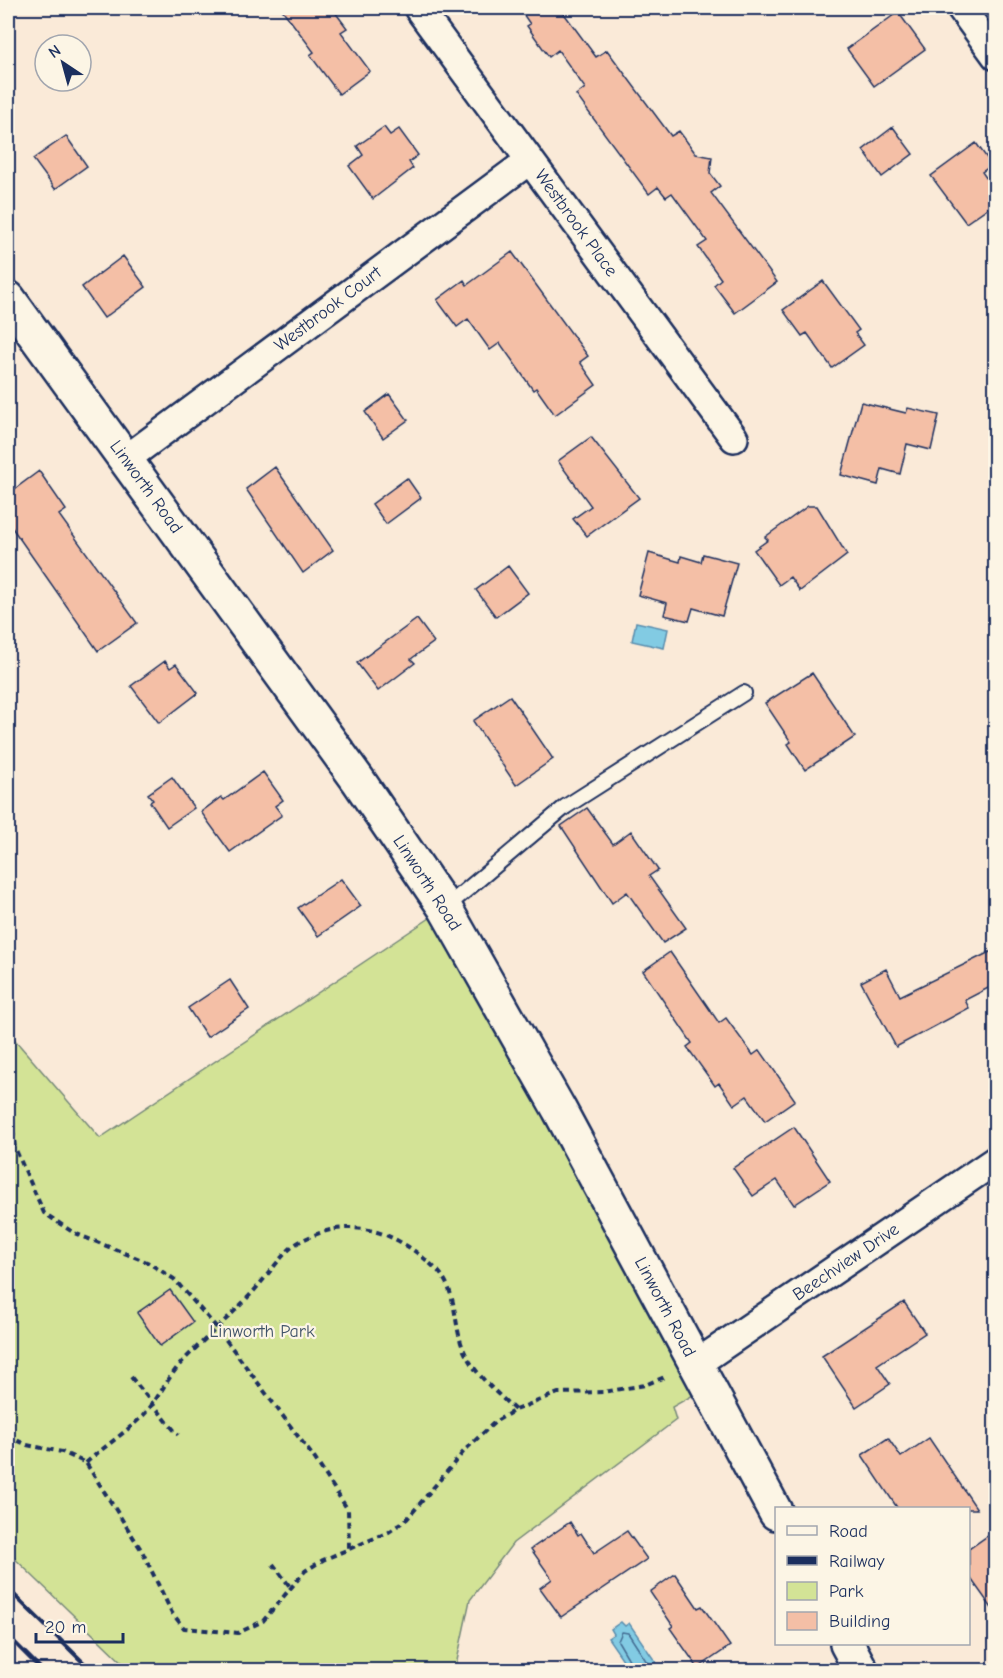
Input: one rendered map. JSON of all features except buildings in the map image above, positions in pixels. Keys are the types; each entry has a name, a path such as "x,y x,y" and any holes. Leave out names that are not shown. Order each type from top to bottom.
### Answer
{"main road":[{"name":"Linworth Road","path":"8,298 358,780 445,908 559,1109 775,1509"},
{"path":"848,1645 861,1671"}],"street":[{"name":"Westbrook Place","path":"418,8 734,438"},
{"path":"960,8 996,56"},
{"name":"Westbrook Court","path":"126,459 530,160"},
{"name":"Beechview Drive","path":"696,1364 996,1160"}],"lane":[{"path":"445,908 565,807 744,693"}],"path":[{"path":"8,1101 9,1091"},
{"path":"9,1091 15,1148 44,1213 74,1233 147,1262 174,1279 217,1328 315,1460 348,1510 349,1548"},
{"path":"8,1147 15,1148"},
{"path":"86,1463 146,1412 180,1364 297,1243 320,1233 356,1226 385,1233 418,1253 441,1274 456,1309 460,1340 471,1362 488,1385 515,1410"},
{"path":"8,1436 27,1445 62,1452 86,1463 142,1551 171,1612 184,1628 238,1633 262,1621 305,1571 349,1548 389,1532 407,1519 465,1450 496,1421 515,1410 558,1394 603,1392 645,1385 696,1364"},
{"path":"131,1377 178,1436"},
{"path":"273,1564 291,1588"}],"green space":[{"name":"Linworth Park","path":"439,912 697,1393 672,1407 676,1420 513,1543 470,1600 455,1670 130,1670 8,1552 8,1032 100,1138"}],"water":[{"path":"636,622 668,629 664,648 632,641"},
{"path":"621,1622 625,1626 629,1623 659,1667 655,1670 630,1670 608,1638 614,1634 611,1629"}],"railway":[{"path":"8,1589 91,1670"},
{"path":"8,1636 42,1670"}]}
